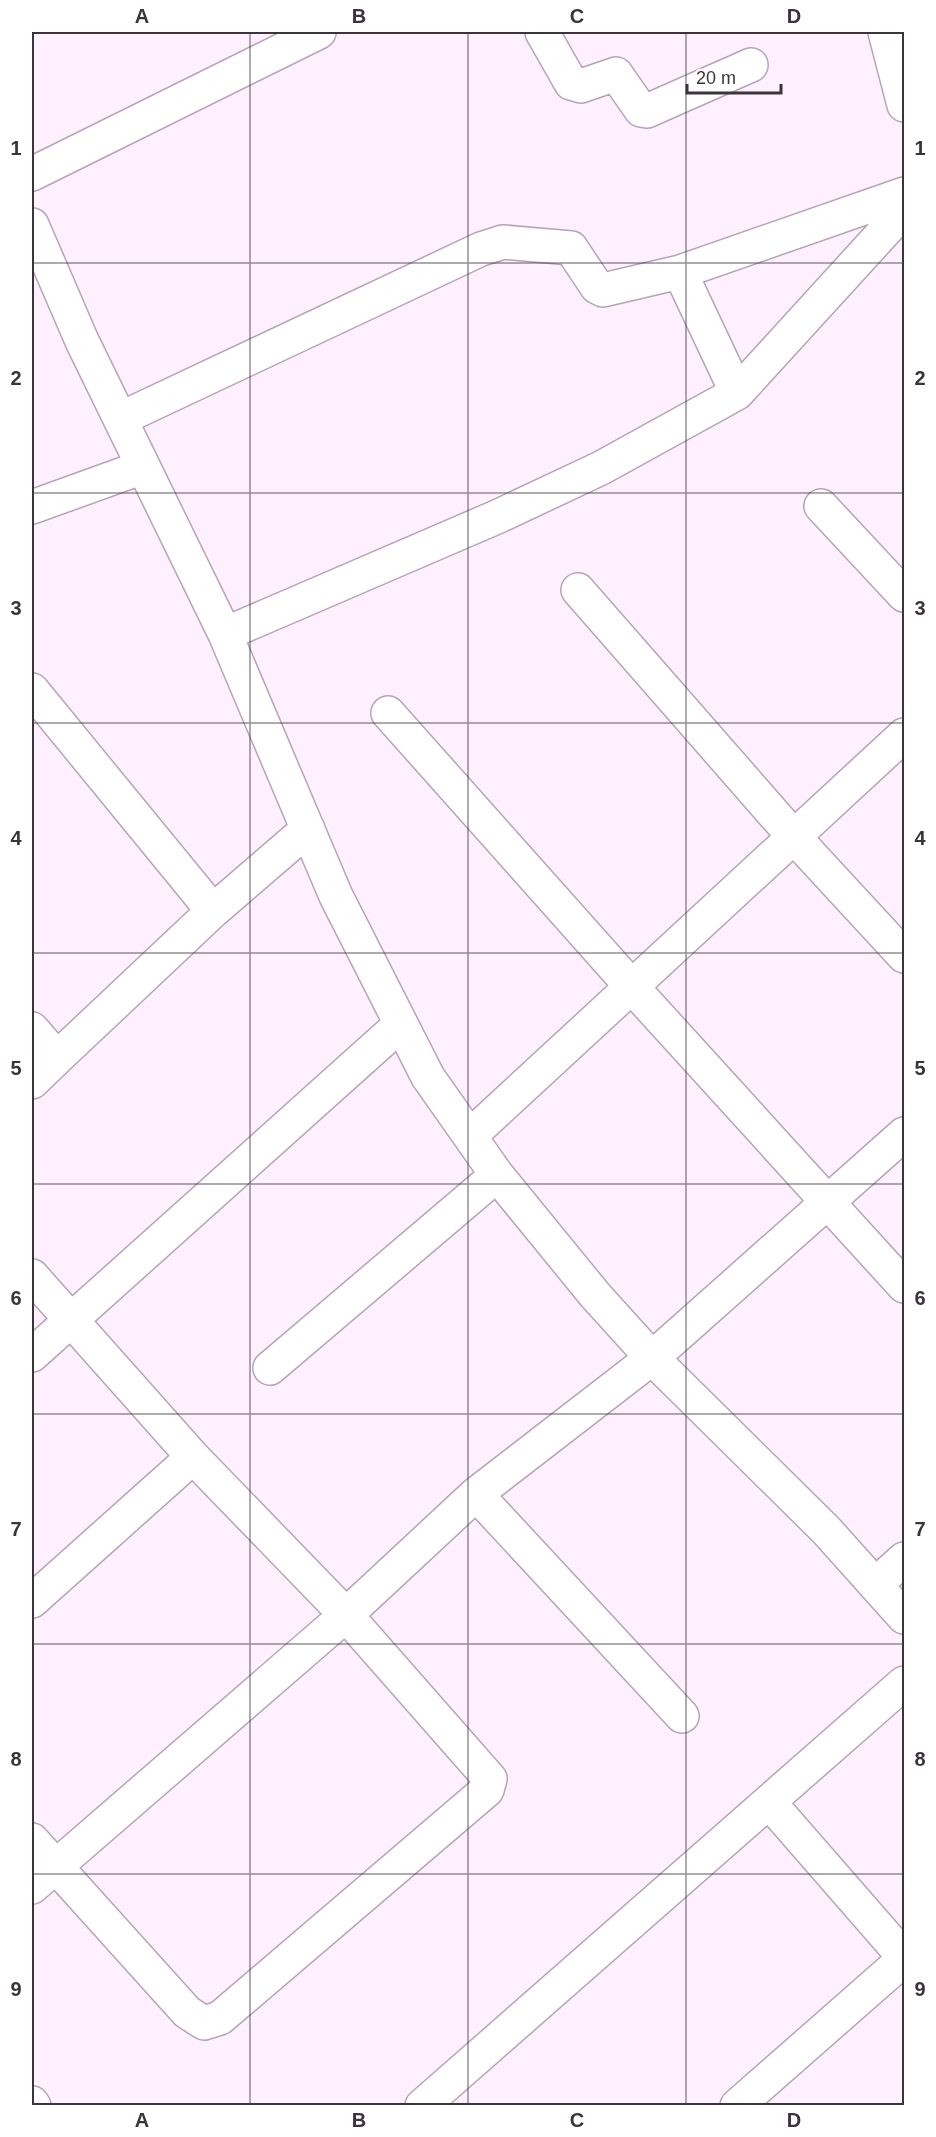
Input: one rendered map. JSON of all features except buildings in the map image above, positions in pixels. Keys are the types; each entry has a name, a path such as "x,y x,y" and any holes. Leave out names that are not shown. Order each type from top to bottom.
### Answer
{"street":[{"path":"32,174 319,32"},
{"path":"542,32 571,83 581,86 616,74 641,110 646,111 751,65"},
{"path":"885,32 904,105"},
{"path":"120,419 481,249 503,243 572,248 597,287 603,290 680,272 904,194"},
{"path":"225,634 570,483 737,393 904,210"},
{"path":"32,225 82,341 225,634 336,896 428,1077 497,1175 595,1295 652,1358 826,1530 904,1617"},
{"path":"680,272 737,393"},
{"path":"32,507 143,466"},
{"path":"821,506 904,596"},
{"path":"578,590 795,838 904,956"},
{"path":"32,690 213,911"},
{"path":"388,713 632,987 904,1286"},
{"path":"471,1135 904,735"},
{"path":"32,1082 213,911 309,829"},
{"path":"32,1355 401,1024"},
{"path":"32,1029 57,1058"},
{"path":"43,1877 346,1615 477,1494 652,1358 828,1204 904,1134"},
{"path":"270,1368 497,1175"},
{"path":"32,1276 194,1456 346,1615 486,1771 490,1779 487,1790 220,2018 204,2023 187,2012 43,1877 32,1840"},
{"path":"32,1601 194,1456"},
{"path":"477,1494 682,1716"},
{"path":"875,1585 904,1559"},
{"path":"422,2106 904,1683"},
{"path":"737,2106 902,1961 898,1950 769,1802"}]}
